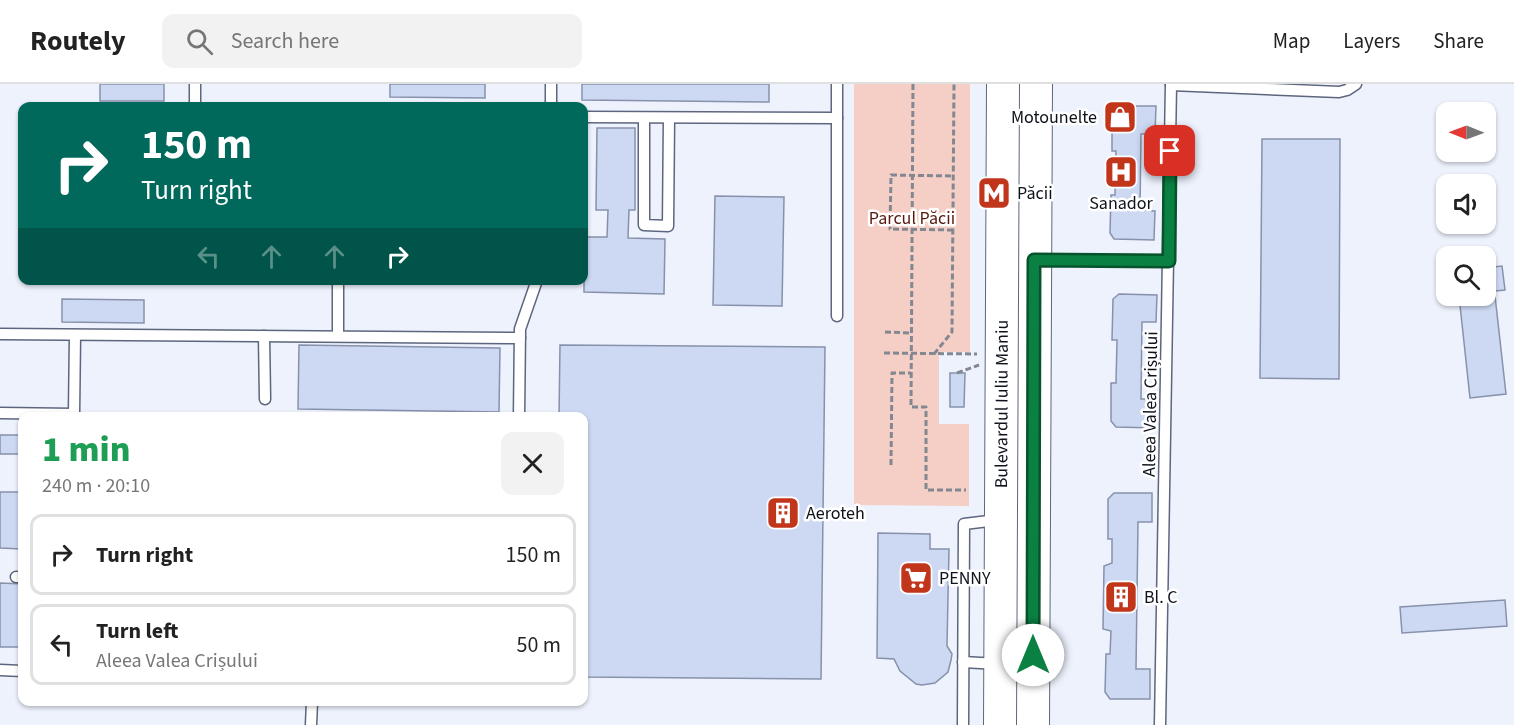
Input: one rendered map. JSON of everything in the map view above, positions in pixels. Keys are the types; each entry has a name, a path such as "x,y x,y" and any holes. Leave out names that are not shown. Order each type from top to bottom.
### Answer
{"main road":[{"name":"Bulevardul Iuliu Maniu","path":"1000,725 1003,84"},
{"name":"Bulevardul Iuliu Maniu","path":"1033,725 1036,84"}],"lane":[{"path":"195,84 195,102"},
{"path":"551,84 551,102"},
{"path":"837,84 837,316"},
{"name":"Aleea Valea Crișului","path":"1160,725 1171,84 1304,87 1339,92 1356,84"},
{"path":"588,117 837,118"},
{"path":"645,118 644,225 668,226 669,118"},
{"path":"1034,260 1169,261"},
{"path":"338,285 338,336"},
{"path":"519,412 520,329 535,285"},
{"path":"0,334 520,338"},
{"path":"74,412 75,335"},
{"path":"264,336 265,399"},
{"path":"0,413 18,413"},
{"path":"963,725 964,524 1001,520"},
{"path":"963,662 1000,664"},
{"path":"0,670 18,671"},
{"path":"310,725 312,706"}],"path":[{"path":"913,84 911,407 926,408 926,490 966,490"},
{"path":"934,354 952,332 954,84"},
{"path":"953,176 891,175 890,229 953,230"},
{"path":"885,332 912,333"},
{"path":"884,353 979,354"},
{"path":"891,465 892,373 911,373"}],"green space":[{"name":"Parcul Păcii","path":"854,84 970,84 970,352 939,352 939,424 969,424 969,506 854,505"}],"building":[{"path":"100,84 164,84 164,101 100,101"},
{"path":"390,84 485,84 485,98 390,97"},
{"path":"582,84 769,84 769,102 582,100"},
{"path":"1118,106 1156,106 1155,134 1141,134 1140,210 1155,211 1154,240 1114,239 1110,233 1111,195 1115,195 1116,151 1112,151 1112,111"},
{"path":"597,128 635,128 635,210 629,210 628,238 665,239 664,294 584,292 584,285 588,285 588,237 607,237 608,210 596,210"},
{"path":"1262,139 1340,139 1339,379 1260,378"},
{"path":"715,196 784,197 782,306 713,305"},
{"path":"1502,266 1505,290 1496,291 1496,267"},
{"path":"1119,294 1157,295 1156,322 1142,322 1141,399 1156,399 1155,428 1116,427 1111,421 1111,383 1116,383 1117,340 1112,340 1113,299"},
{"path":"62,299 144,300 144,323 62,322"},
{"path":"1496,305 1506,394 1470,398 1460,306"},
{"path":"299,345 500,348 499,412 298,409"},
{"path":"560,345 825,347 821,679 588,677 588,412 559,412"},
{"path":"950,373 965,373 964,407 950,407"},
{"path":"0,435 18,435 18,454 0,454"},
{"path":"0,492 18,492 18,549 0,548"},
{"name":"Bl. C","path":"1114,493 1152,493 1152,522 1138,522 1136,669 1150,669 1150,699 1110,699 1105,692 1106,654 1110,654 1111,631 1103,629 1104,566 1112,563 1112,539 1108,539 1108,499"},
{"path":"878,533 930,534 930,549 949,549 947,646 952,654 948,672 935,683 916,684 900,671 894,659 877,658"},
{"path":"0,583 18,584 18,647 0,647"},
{"path":"1505,600 1507,626 1402,633 1400,607"}],"place":[{"name":"Motounelte","path":"1120,117"},
{"name":"Sanador","path":"1121,172"},
{"name":"Păcii","path":"994,193"},
{"name":"Aeroteh","path":"783,513"},
{"name":"PENNY","path":"916,578"},
{"name":"Bl. C","path":"1121,597"}],"route":[{"path":"1033,655 1034,260 1169,261 1170,151"}]}
